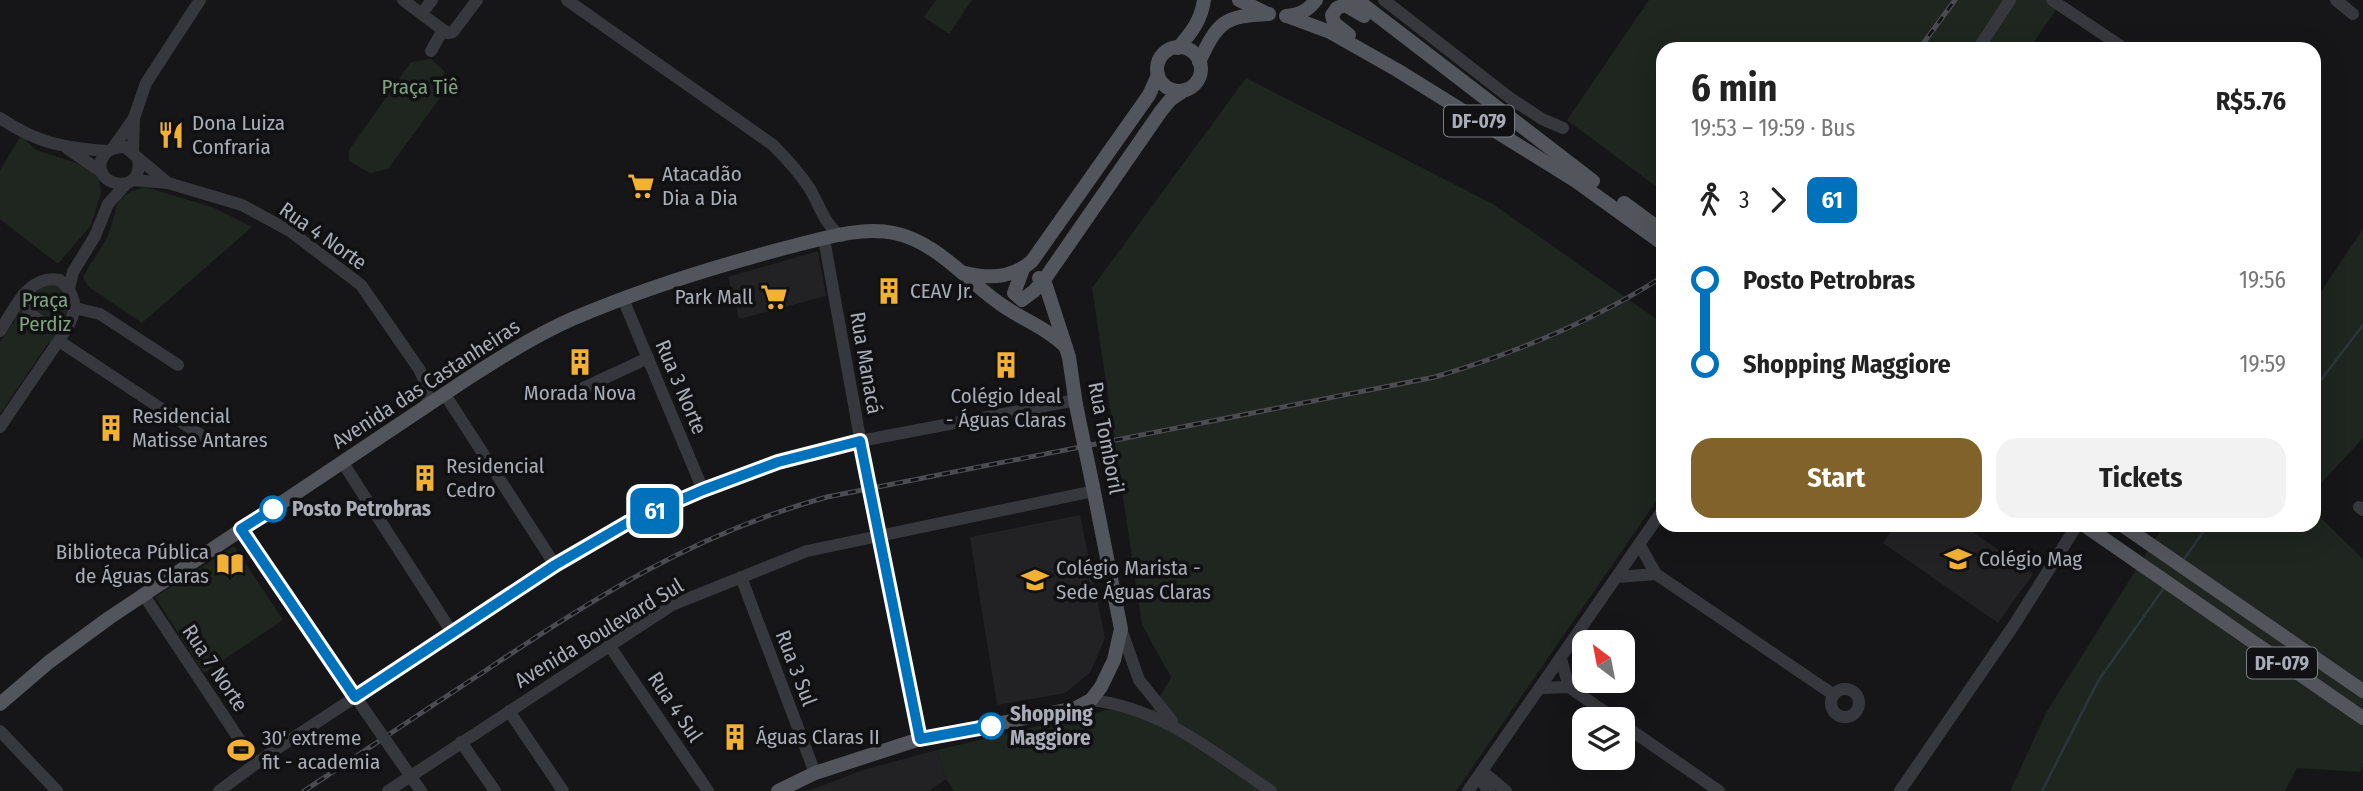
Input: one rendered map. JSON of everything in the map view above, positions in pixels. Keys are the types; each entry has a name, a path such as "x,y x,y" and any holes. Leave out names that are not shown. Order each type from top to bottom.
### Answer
{"main road":[{"path":"1178,48 1195,29 1204,0"},
{"name":"DF-079","path":"1239,0 1269,14 1287,16 1330,32 1397,70 1576,181 1656,239"},
{"path":"1287,16 1306,11 1316,0"},
{"name":"DF-079","path":"1357,0 1578,171 1656,226"},
{"path":"1397,70 1381,55 1334,23 1332,15 1337,8 1345,5 1354,8 1406,46 1418,53 1427,54"},
{"path":"1199,62 1215,30 1221,25 1244,15 1269,14"},
{"path":"1178,48 1191,51 1199,62 1198,80 1170,100 1161,111 1044,280 1025,299 1019,299 1014,293 1023,269 1043,248 1149,94 1161,57 1171,49 1178,48"},
{"path":"1157,75 1163,85 1172,90 1183,91"},
{"name":"Avenida das Castanheiras","path":"0,704 49,662 143,594 446,392 526,343 623,299 721,265 818,240 871,231 897,233 924,245 964,272 994,300 1040,325 1066,347"},
{"path":"1023,269 1044,280"},
{"name":"Avenida das Castanheiras","path":"964,272 996,277 1023,269"},
{"name":"Rua Tomboril","path":"1044,280 1066,347 1121,629 1108,675 1091,700"},
{"name":"DF-079","path":"2095,532 2363,718"},
{"name":"DF-079","path":"2132,532 2363,691"},
{"path":"778,791 815,773 920,739 1076,708 1091,700"}],"street":[{"path":"108,204 102,161 134,118 146,83 200,0"},
{"path":"403,0 449,33 453,32 477,0"},
{"path":"422,13 432,0"},
{"path":"567,0 773,145 798,172 812,193 822,216 841,236"},
{"path":"1384,0 1510,99 1542,119 1563,128"},
{"path":"1983,42 2010,0"},
{"path":"2052,0 2115,42"},
{"path":"2336,0 2353,14"},
{"path":"431,51 443,30"},
{"path":"0,118 28,134 68,148 110,150 125,147 135,156"},
{"path":"65,285 95,236 108,204 138,172 134,118"},
{"path":"68,148 114,184 129,182"},
{"name":"Rua 4 Norte","path":"135,156 168,183"},
{"name":"Rua 4 Norte","path":"129,182 168,183 242,205 290,231 361,285 419,369 426,384 428,404"},
{"path":"818,240 822,216"},
{"name":"Rua Manacá","path":"818,240 920,739"},
{"path":"0,331 23,295 31,286 45,279 65,285 74,297 75,308 68,327 0,428"},
{"path":"23,295 30,314 39,322 68,327"},
{"name":"Rua 3 Norte","path":"623,299 703,490"},
{"path":"75,308 100,314 178,365"},
{"path":"59,341 201,435"},
{"path":"581,389 648,358"},
{"name":"Rua 4 Norte","path":"419,369 446,392 555,565"},
{"path":"219,791 256,763 555,565 629,522 778,462 860,441 1076,403"},
{"path":"342,463 453,634"},
{"name":"Avenida Boulevard Sul","path":"388,791 672,606 741,576 807,551 1094,489"},
{"path":"1468,791 1656,520"},
{"path":"241,529 421,791"},
{"path":"1900,791 2014,625 2073,532"},
{"path":"1639,544 1656,574 1834,695"},
{"path":"1617,577 1656,574"},
{"name":"Rua 3 Sul","path":"741,576 815,773"},
{"name":"Rua 7 Norte","path":"143,594 256,763"},
{"name":"Rua Tomboril","path":"1121,629 1139,680 1180,729"},
{"name":"Rua 4 Sul","path":"609,645 708,791"},
{"path":"1561,659 1569,687"},
{"path":"1541,688 1569,687 1598,707"},
{"path":"1845,689 1853,691 1858,698 1859,712 1845,717 1837,714 1832,708 1834,695 1845,689"},
{"name":"Rua Tomboril","path":"1091,700 1136,709 1180,729 1271,791"},
{"path":"509,711 563,791"},
{"path":"0,731 57,791"},
{"path":"1635,733 1719,791"},
{"path":"461,742 495,791"},
{"path":"1480,774 1489,791"},
{"path":"1480,774 1506,791"}],"shaded area":[{"path":"818,251 826,296 739,319 728,277"},
{"name":"Colégio Marista - Sede Águas Claras","path":"1080,515 1105,638 1090,673 1065,693 997,705 970,537"},
{"name":"Colégio Mag","path":"1891,532 1973,532 2033,574 1998,623 1883,543"},
{"path":"937,750 946,779 929,791 808,791 863,770"}],"green space":[{"path":"936,0 972,0 949,34 924,17"},
{"path":"1649,0 2063,0 2034,42 1656,42 1656,187 1567,120"},
{"name":"Praça Tiê","path":"431,59 444,71 447,88 388,169 370,173 349,161 349,150 411,62"},
{"path":"1246,78 1493,204 1656,319 1656,502 1456,791 954,791 946,779 937,750 1112,709 1148,718 1171,677 1142,625 1092,288"},
{"path":"21,136 36,150 86,166 99,179 101,193 91,225 58,264 0,219 0,170"},
{"path":"145,187 212,207 252,227 142,323 89,287 83,278 108,235 121,199"},
{"path":"2363,229 2363,438 2321,483 2321,292"},
{"name":"Praça Perdiz","path":"53,279 74,297 55,346 49,342 0,414 0,342 15,320 10,316 23,295"},
{"path":"2321,518 2363,559 2363,766 2360,772 2297,768 2285,791 2010,791 2046,713 2160,532 2321,532"},
{"path":"234,546 283,620 204,673 155,597"}],"waterway":[{"path":"2321,380 2363,325"},
{"path":"2182,562 2203,532"},
{"path":"2042,791 2098,681 2164,588"}],"railway":[{"path":"1924,42 1955,0"},
{"path":"304,791 565,619 647,570 733,529 827,497 1435,377 1552,335 1656,281"}],"bus line":[{"name":"61","path":"273,509 241,529 355,697 555,565 629,522 778,462 860,441 920,739 991,726"}],"place":[{"name":"Dona Luiza Confraria","path":"171,135"},
{"name":"Atacadão Dia a Dia","path":"641,186"},
{"name":"CEAV Jr.","path":"889,291"},
{"name":"Park Mall","path":"774,297"},
{"name":"Morada Nova","path":"580,362"},
{"name":"Colégio Ideal - Águas Claras","path":"1006,365"},
{"name":"Residencial Matisse Antares","path":"111,428"},
{"name":"Residencial Cedro","path":"425,478"},
{"name":"Posto Petrobras","path":"273,509"},
{"name":"Colégio Mag","path":"1958,559"},
{"name":"Biblioteca Pública de Águas Claras","path":"230,564"},
{"name":"Colégio Marista - Sede Águas Claras","path":"1035,580"},
{"name":"Shopping Maggiore","path":"991,726"},
{"name":"Águas Claras II","path":"735,737"},
{"name":"30' extreme fit - academia","path":"241,750"}]}
